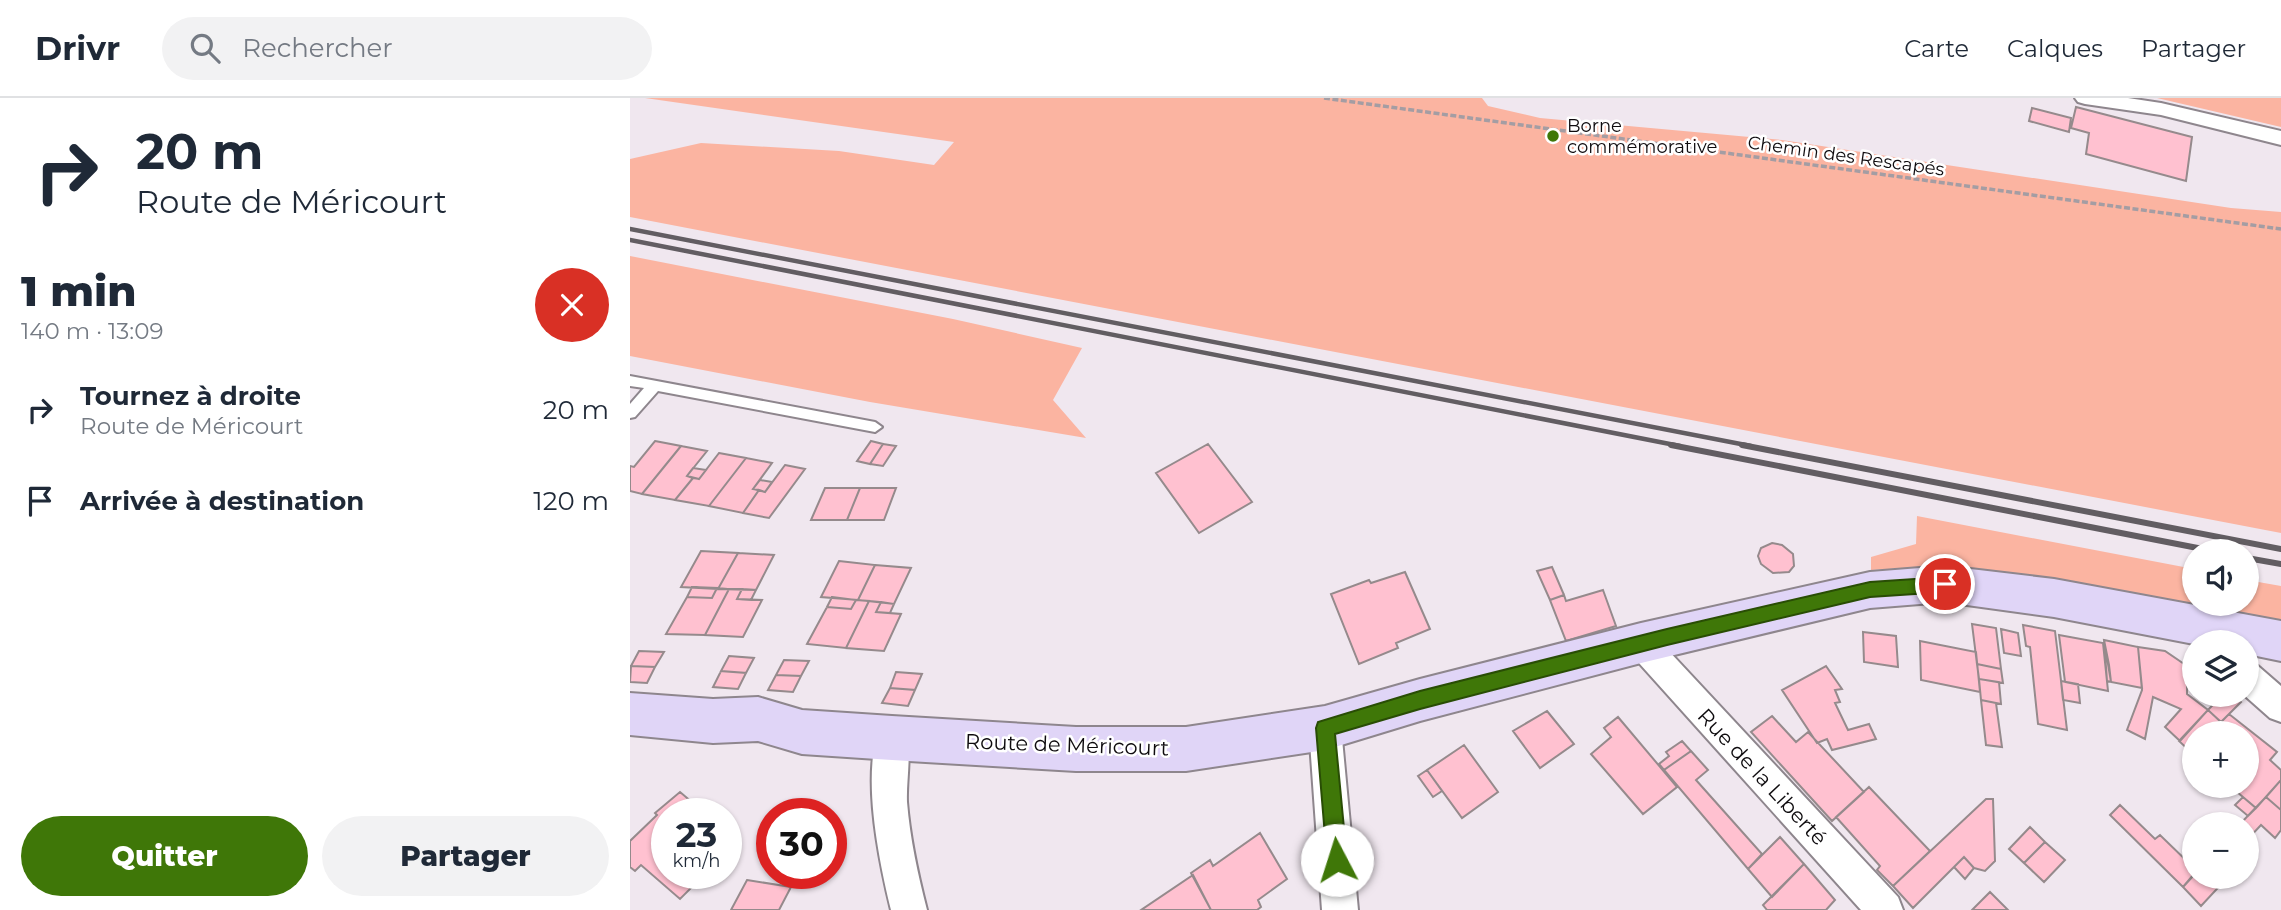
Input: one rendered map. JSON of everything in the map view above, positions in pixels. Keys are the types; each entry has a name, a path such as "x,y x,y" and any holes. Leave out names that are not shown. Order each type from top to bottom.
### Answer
{"street":[{"path":"2085,98 2161,109 2281,138"},
{"name":"Route de Méricourt","path":"630,714 713,721 758,719 802,732 892,738 1076,749 1186,749 1325,728 1420,700 1641,643 1870,590 1945,584 2054,598 2191,630"},
{"name":"Route de Méricourt","path":"2259,639 2281,641"},
{"name":"Rue de la Liberté","path":"1641,643 1885,910"},
{"path":"2259,688 2281,707"},
{"path":"1325,728 1340,910"},
{"path":"892,738 888,767 895,860 909,910"}],"lane":[{"path":"630,381 875,427"},
{"path":"630,413 655,385"}],"path":[{"name":"Chemin des Rescapés","path":"1324,98 2281,229"}],"shaded area":[{"path":"645,98 1482,98 1488,106 1540,118 1782,140 2231,208 2281,212 2281,533 630,217 630,159 701,143 839,151 934,165 954,142"},
{"path":"2157,98 2281,98 2281,127"},
{"path":"630,256 953,319 1082,348 1053,400 1086,438 870,402 630,356"},
{"path":"1917,516 2182,567 2182,603 2026,576 1923,569 1871,570 1871,557 1916,544"},
{"path":"2259,582 2281,586 2281,622 2250,616 2259,616"}],"building":[{"path":"2076,107 2192,137 2186,181 2086,154 2089,133 2071,128"},
{"path":"2032,108 2071,118 2069,132 2029,121"},
{"path":"655,441 681,446 642,494 630,491 630,466 634,467"},
{"path":"871,441 883,444 870,464 857,461"},
{"path":"883,444 896,446 883,466 870,464"},
{"path":"1208,444 1252,502 1199,533 1156,473"},
{"path":"681,446 707,451 687,476 693,478 675,500 642,494"},
{"path":"719,453 746,458 709,506 675,500 693,478 699,479"},
{"path":"746,458 772,463 753,489 759,490 743,513 709,506"},
{"path":"785,465 805,469 769,518 743,513 759,490 765,492"},
{"path":"693,468 706,470 699,479 687,476"},
{"path":"760,480 772,482 765,492 753,489"},
{"path":"825,488 860,488 847,520 811,520"},
{"path":"860,488 896,488 884,520 847,520"},
{"path":"1772,543 1782,545 1793,554 1794,566 1789,572 1773,573 1761,564 1758,556 1761,548"},
{"path":"701,551 738,553 718,589 681,587"},
{"path":"738,553 774,555 756,590 718,589"},
{"path":"839,561 875,565 858,600 821,597"},
{"path":"875,565 911,568 894,604 858,600"},
{"path":"1552,567 1564,595 1550,600 1537,571"},
{"path":"1405,572 1430,629 1396,643 1398,648 1359,664 1331,594 1369,580 1371,583"},
{"path":"692,587 717,588 712,598 687,597"},
{"path":"717,588 729,589 705,635 666,634 687,597 712,598"},
{"path":"729,589 742,589 737,599 762,600 743,637 705,635"},
{"path":"742,589 756,590 751,600 737,599"},
{"path":"1603,590 1616,626 1566,641 1550,600 1564,595 1566,601"},
{"path":"832,597 856,600 851,609 827,607"},
{"path":"856,600 869,601 846,648 807,644 827,607 851,609"},
{"path":"869,601 881,602 876,612 901,614 884,651 846,648"},
{"path":"881,602 894,604 890,613 876,612"},
{"path":"1972,624 1996,628 2001,669 1977,664"},
{"path":"2023,625 2055,631 2067,730 2038,724 2030,647 2026,646"},
{"path":"2001,629 2018,633 2021,656 2004,653"},
{"path":"1863,632 1896,636 1898,667 1864,662"},
{"path":"2059,635 2103,643 2108,691 2065,682"},
{"path":"2104,640 2109,665 2111,682 2107,681"},
{"path":"2104,640 2138,647 2142,688 2111,682"},
{"path":"1920,641 1976,652 1980,692 1921,680"},
{"path":"2138,647 2165,651 2182,663 2182,707 2204,707 2208,710 2198,721 2182,721 2180,741 2165,727 2181,709 2153,697 2145,739 2127,730 2142,690"},
{"path":"639,651 664,652 655,667 631,666"},
{"path":"729,656 754,658 746,673 721,671"},
{"path":"784,660 809,661 801,676 776,675"},
{"path":"1977,664 2001,669 2003,683 1979,679"},
{"path":"631,666 655,667 647,683 630,682"},
{"path":"1826,666 1842,689 1835,690 1840,702 1835,703 1848,730 1869,724 1876,739 1832,750 1827,739 1817,743 1782,690"},
{"path":"721,671 746,673 738,689 713,687"},
{"path":"896,672 922,674 915,690 890,688"},
{"path":"776,675 801,676 793,692 768,690"},
{"path":"1979,679 1999,682 2001,704 1981,700"},
{"path":"2061,681 2078,684 2080,703 2063,700"},
{"path":"890,688 915,690 908,706 882,703"},
{"path":"1981,700 1996,703 2002,747 1986,745"},
{"path":"2211,707 2236,707 2222,721 2208,710"},
{"path":"2208,710 2220,721 2198,721"},
{"path":"1547,711 1574,744 1540,768 1513,731"},
{"path":"2229,714 2238,721 2222,721"},
{"path":"1772,716 1796,742 1808,732 1864,792 1832,821 1751,732"},
{"path":"1618,717 1677,787 1643,814 1591,754 1611,737 1604,728"},
{"path":"2259,738 2277,752 2270,760 2281,770 2281,780 2256,808 2244,798 2259,798"},
{"path":"1682,741 1691,751 1664,770 1659,764 1669,756 1666,752"},
{"path":"1464,745 1498,792 1462,818 1427,770"},
{"path":"1691,751 1708,770 1696,780 1762,854 1748,869 1664,770"},
{"path":"1427,770 1442,791 1433,797 1418,776"},
{"path":"2281,780 2281,810 2266,797"},
{"path":"1869,787 1930,851 1893,886 1877,870 1880,866 1836,817"},
{"path":"680,792 687,798 673,798"},
{"path":"2266,797 2281,810 2281,830 2275,838 2261,825 2259,827 2259,812 2252,812"},
{"path":"2244,798 2256,808 2252,812 2243,812 2235,805"},
{"path":"1986,799 1993,799 1995,861 1985,871 1974,868 1964,857 1913,908 1893,886"},
{"path":"2120,805 2155,839 2160,835 2182,856 2182,886 2110,815"},
{"path":"651,821 651,874 641,865 635,871 630,867 630,841"},
{"path":"2030,827 2045,842 2024,863 2009,849"},
{"path":"1260,833 1287,879 1258,900 1261,907 1257,910 1211,910 1191,873 1210,860 1213,866"},
{"path":"1780,837 1804,864 1772,897 1748,869"},
{"path":"2045,842 2065,860 2044,882 2024,863"},
{"path":"1964,857 1974,868 1965,879 1954,867"},
{"path":"1804,864 1835,900 1826,910 1767,910 1763,905"},
{"path":"1193,875 1211,910 1141,910"},
{"path":"747,880 756,881 756,889 790,889 779,910 731,910"},
{"path":"669,889 690,889 680,899"},
{"path":"2185,889 2217,889 2201,906"},
{"path":"1990,892 2008,910 1972,910"}],"railway":[{"path":"630,229 1751,446"},
{"path":"630,240 1680,446"},
{"path":"1671,445 2182,545"},
{"path":"1742,445 2281,549"},
{"path":"2259,560 2281,564"}],"place":[{"name":"Borne commémorative","path":"1553,136"}],"route":[{"path":"1337,860 1325,728 1420,700 1641,643 1870,590 1945,584"}]}
